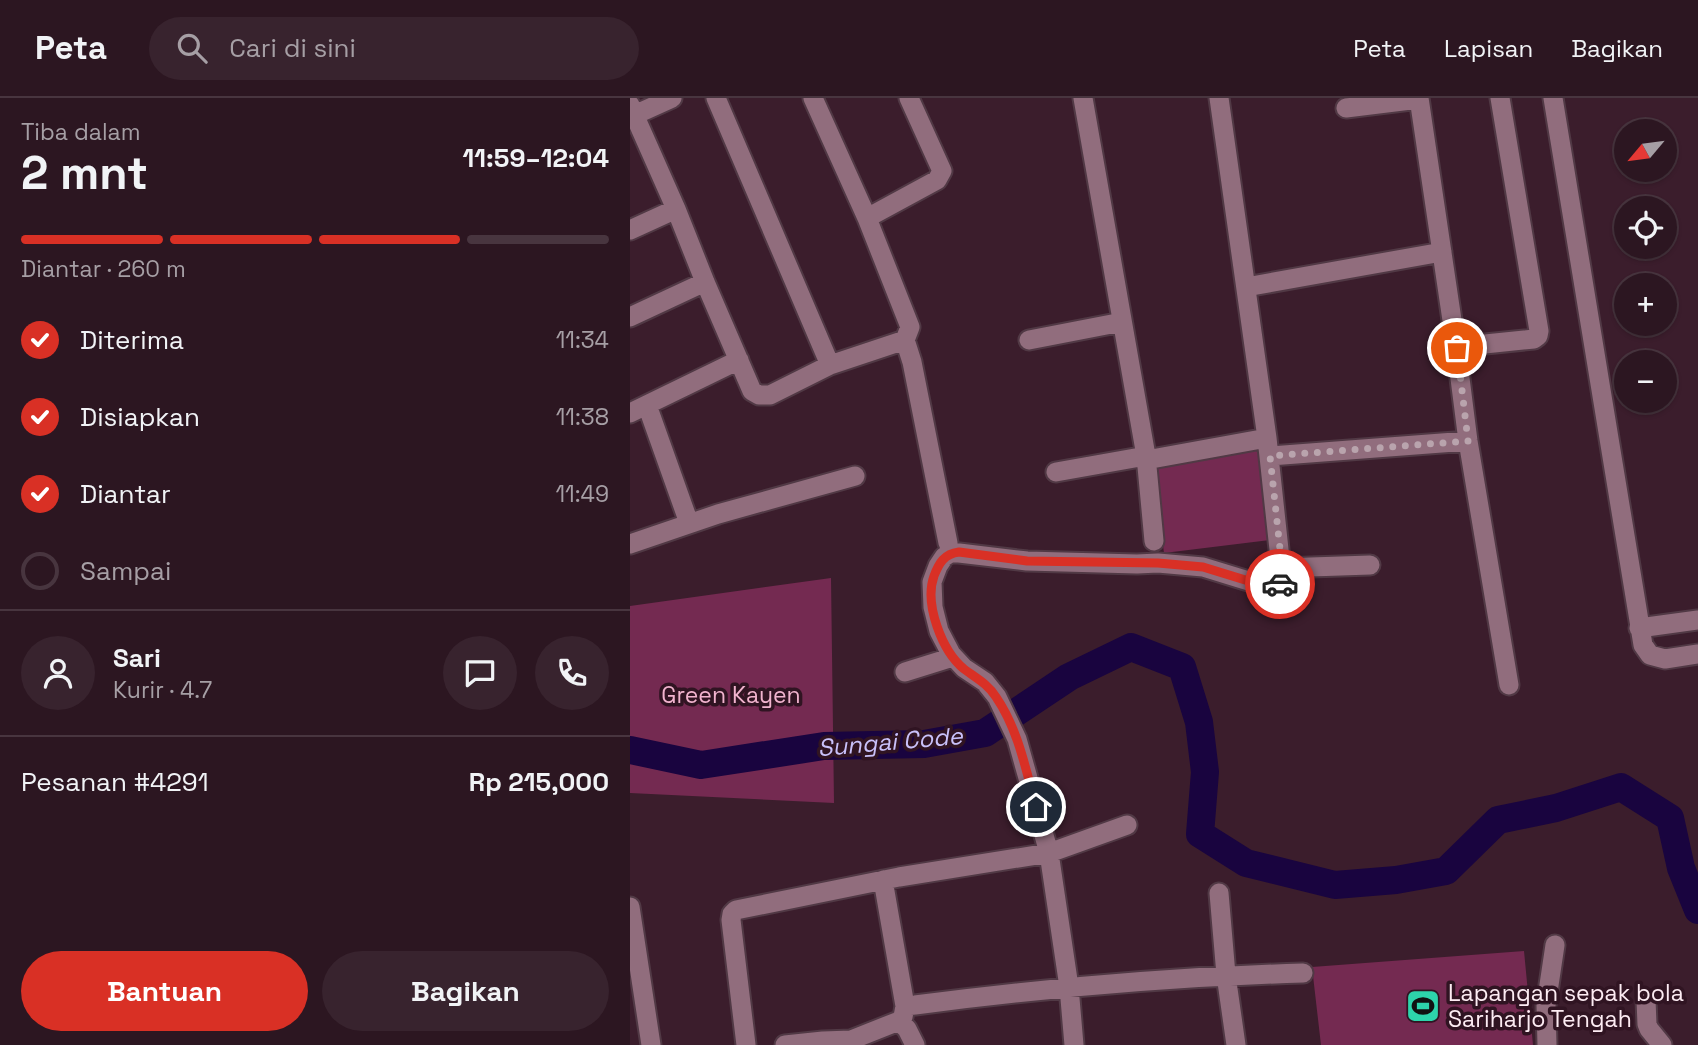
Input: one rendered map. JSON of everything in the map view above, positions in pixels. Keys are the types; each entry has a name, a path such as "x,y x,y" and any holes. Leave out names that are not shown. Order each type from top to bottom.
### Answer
{"street":[{"path":"672,98 631,112 676,209 752,391 759,395 770,395 830,365 905,340"},
{"path":"716,98 830,365"},
{"path":"813,98 867,218 910,327 905,340 912,362 948,543"},
{"path":"867,218 937,180 942,171 909,98"},
{"path":"1083,98 1146,458 1154,541"},
{"path":"1074,1045 1069,987 1049,853 1017,739 997,697 985,682 953,657 939,631 933,607 932,582 944,557 959,552 1027,561 1158,563 1203,567 1271,588 1281,582 1282,568 1268,447 1219,98"},
{"path":"1346,108 1419,98 1457,348 1468,441 1508,685"},
{"path":"1457,348 1534,339 1539,331 1500,98"},
{"path":"1553,98 1643,645 1650,655 1665,659 1698,654"},
{"path":"630,230 676,209"},
{"path":"1246,287 1442,252"},
{"path":"630,317 705,282"},
{"path":"1029,340 1122,322"},
{"path":"689,523 638,409 738,360"},
{"path":"1056,472 1146,458 1268,447 1468,441"},
{"path":"630,544 689,523 855,476"},
{"path":"1282,568 1370,565"},
{"path":"1639,628 1698,620"},
{"path":"905,672 953,657"},
{"path":"746,1045 731,920 736,910 883,880 1049,853 1127,825"},
{"path":"883,880 902,1014 915,1045"},
{"path":"1219,893 1226,975 1236,1045"},
{"path":"630,907 651,1045"},
{"path":"1548,1045 1546,1005 1555,945"},
{"path":"785,1045 823,1041 851,1043 902,1014 1069,987 1226,975 1304,973"},
{"path":"1646,1000 1649,1030 1662,1045"}],"green space":[{"path":"1258,449 1270,540 1164,553 1152,463"},
{"name":"Green Kayen","path":"831,578 834,803 630,793 630,606"},
{"name":"Lapangan sepak bola Sariharjo Tengah","path":"1524,951 1533,1045 1321,1045 1312,967"}],"waterway":[{"name":"Sungai Code","path":"630,750 701,765 824,746 924,744 985,733 1069,677 1131,647 1182,667 1199,722 1205,772 1200,834 1246,863 1335,885 1396,880 1446,871 1498,820 1556,808 1621,787 1670,818 1681,868 1698,910"}],"way so far":[{"path":"1280,584 1282,568 1270,456 1468,441 1457,348"}],"place":[{"name":"Lapangan sepak bola Sariharjo Tengah","path":"1423,1006"}],"route":[{"path":"1036,807 1017,739 997,697 985,682 953,657 939,631 933,607 932,582 944,557 959,552 1027,561 1158,563 1203,567 1271,588 1280,584"}]}
